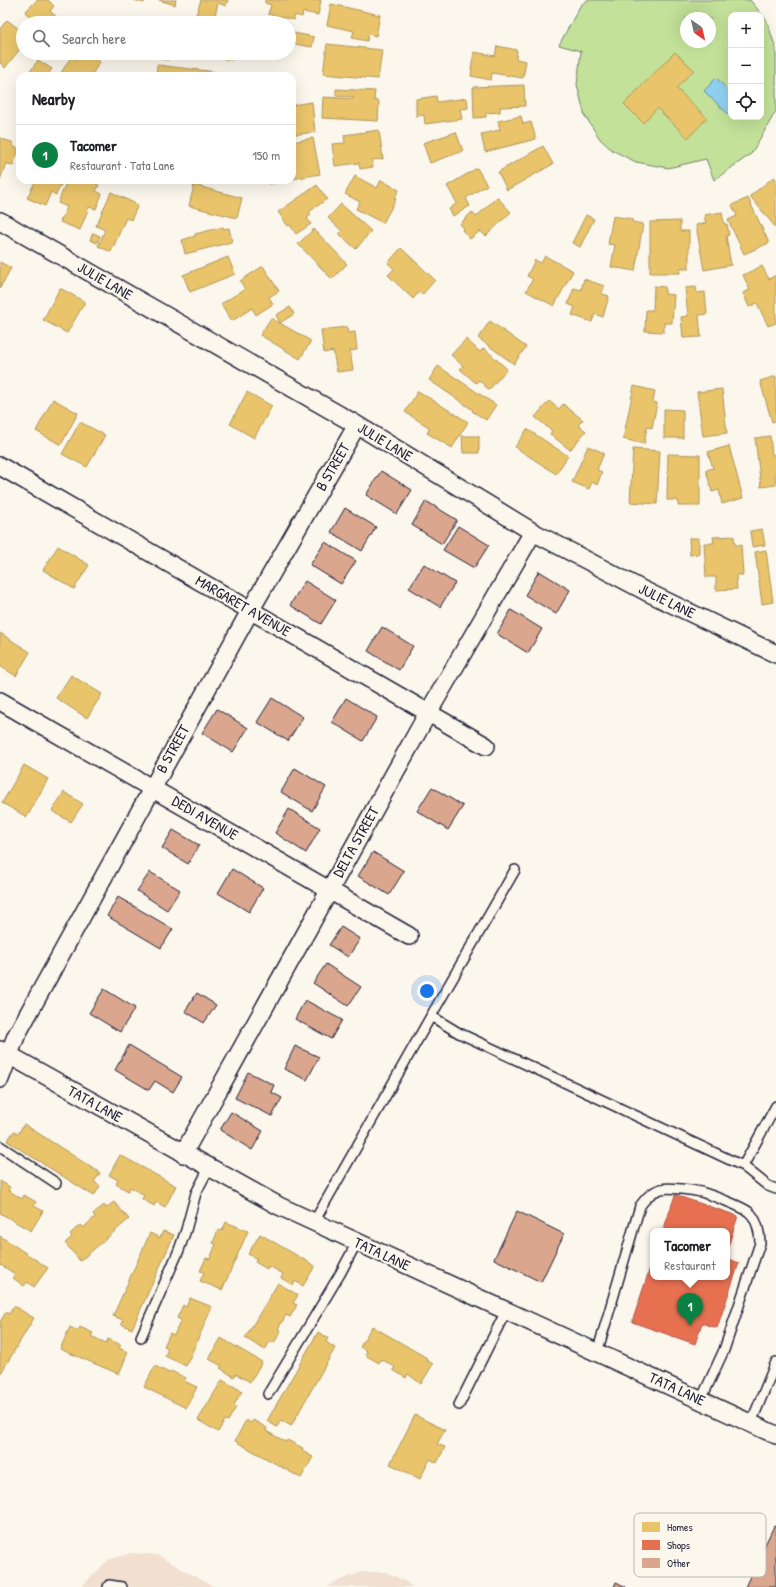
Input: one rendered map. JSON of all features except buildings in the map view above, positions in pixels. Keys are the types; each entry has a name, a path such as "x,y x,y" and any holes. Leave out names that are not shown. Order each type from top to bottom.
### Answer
{"street":[{"name":"JULIE LANE","path":"0,221 357,425 533,532 644,591 776,654"},
{"name":"B STREET","path":"0,1079 5,1053 16,1036 250,611 357,425"},
{"name":"MARGARET AVENUE","path":"0,466 486,746"},
{"name":"DELTA STREET","path":"183,1154 428,713 533,532"},
{"name":"DEDI AVENUE","path":"0,701 410,936"},
{"name":"TATA LANE","path":"5,1053 183,1154 273,1202 776,1435"}],"lane":[{"path":"314,1222 515,870"},
{"path":"432,1016 459,1033 743,1166 768,1186 776,1189"},
{"path":"743,1166 776,1106"},
{"path":"0,1146 56,1183"},
{"path":"141,1337 179,1250 196,1193 209,1168"},
{"path":"597,1353 640,1206 649,1194 662,1189 700,1192 738,1207 749,1212 756,1221 760,1235 760,1243 724,1350 702,1400"},
{"path":"268,1394 357,1242"},
{"path":"459,1405 506,1311"},
{"path":"750,1423 776,1362"},
{"path":"108,1587 110,1585 122,1587"}],"shaded area":[{"path":"131,1553 157,1555 214,1587 81,1587 108,1560"},
{"path":"362,1572 386,1572 413,1587 327,1587 335,1582"}],"green space":[{"path":"587,0 750,0 760,12 728,12 728,120 764,120 764,17 767,21 776,49 776,111 751,154 714,180 706,159 668,168 636,162 612,150 600,139 585,116 577,85 581,51 559,45 580,6"}],"water":[{"path":"716,78 728,90 728,114 704,91"}],"place":[{"name":"Tacomer","path":"690,1326"}]}
